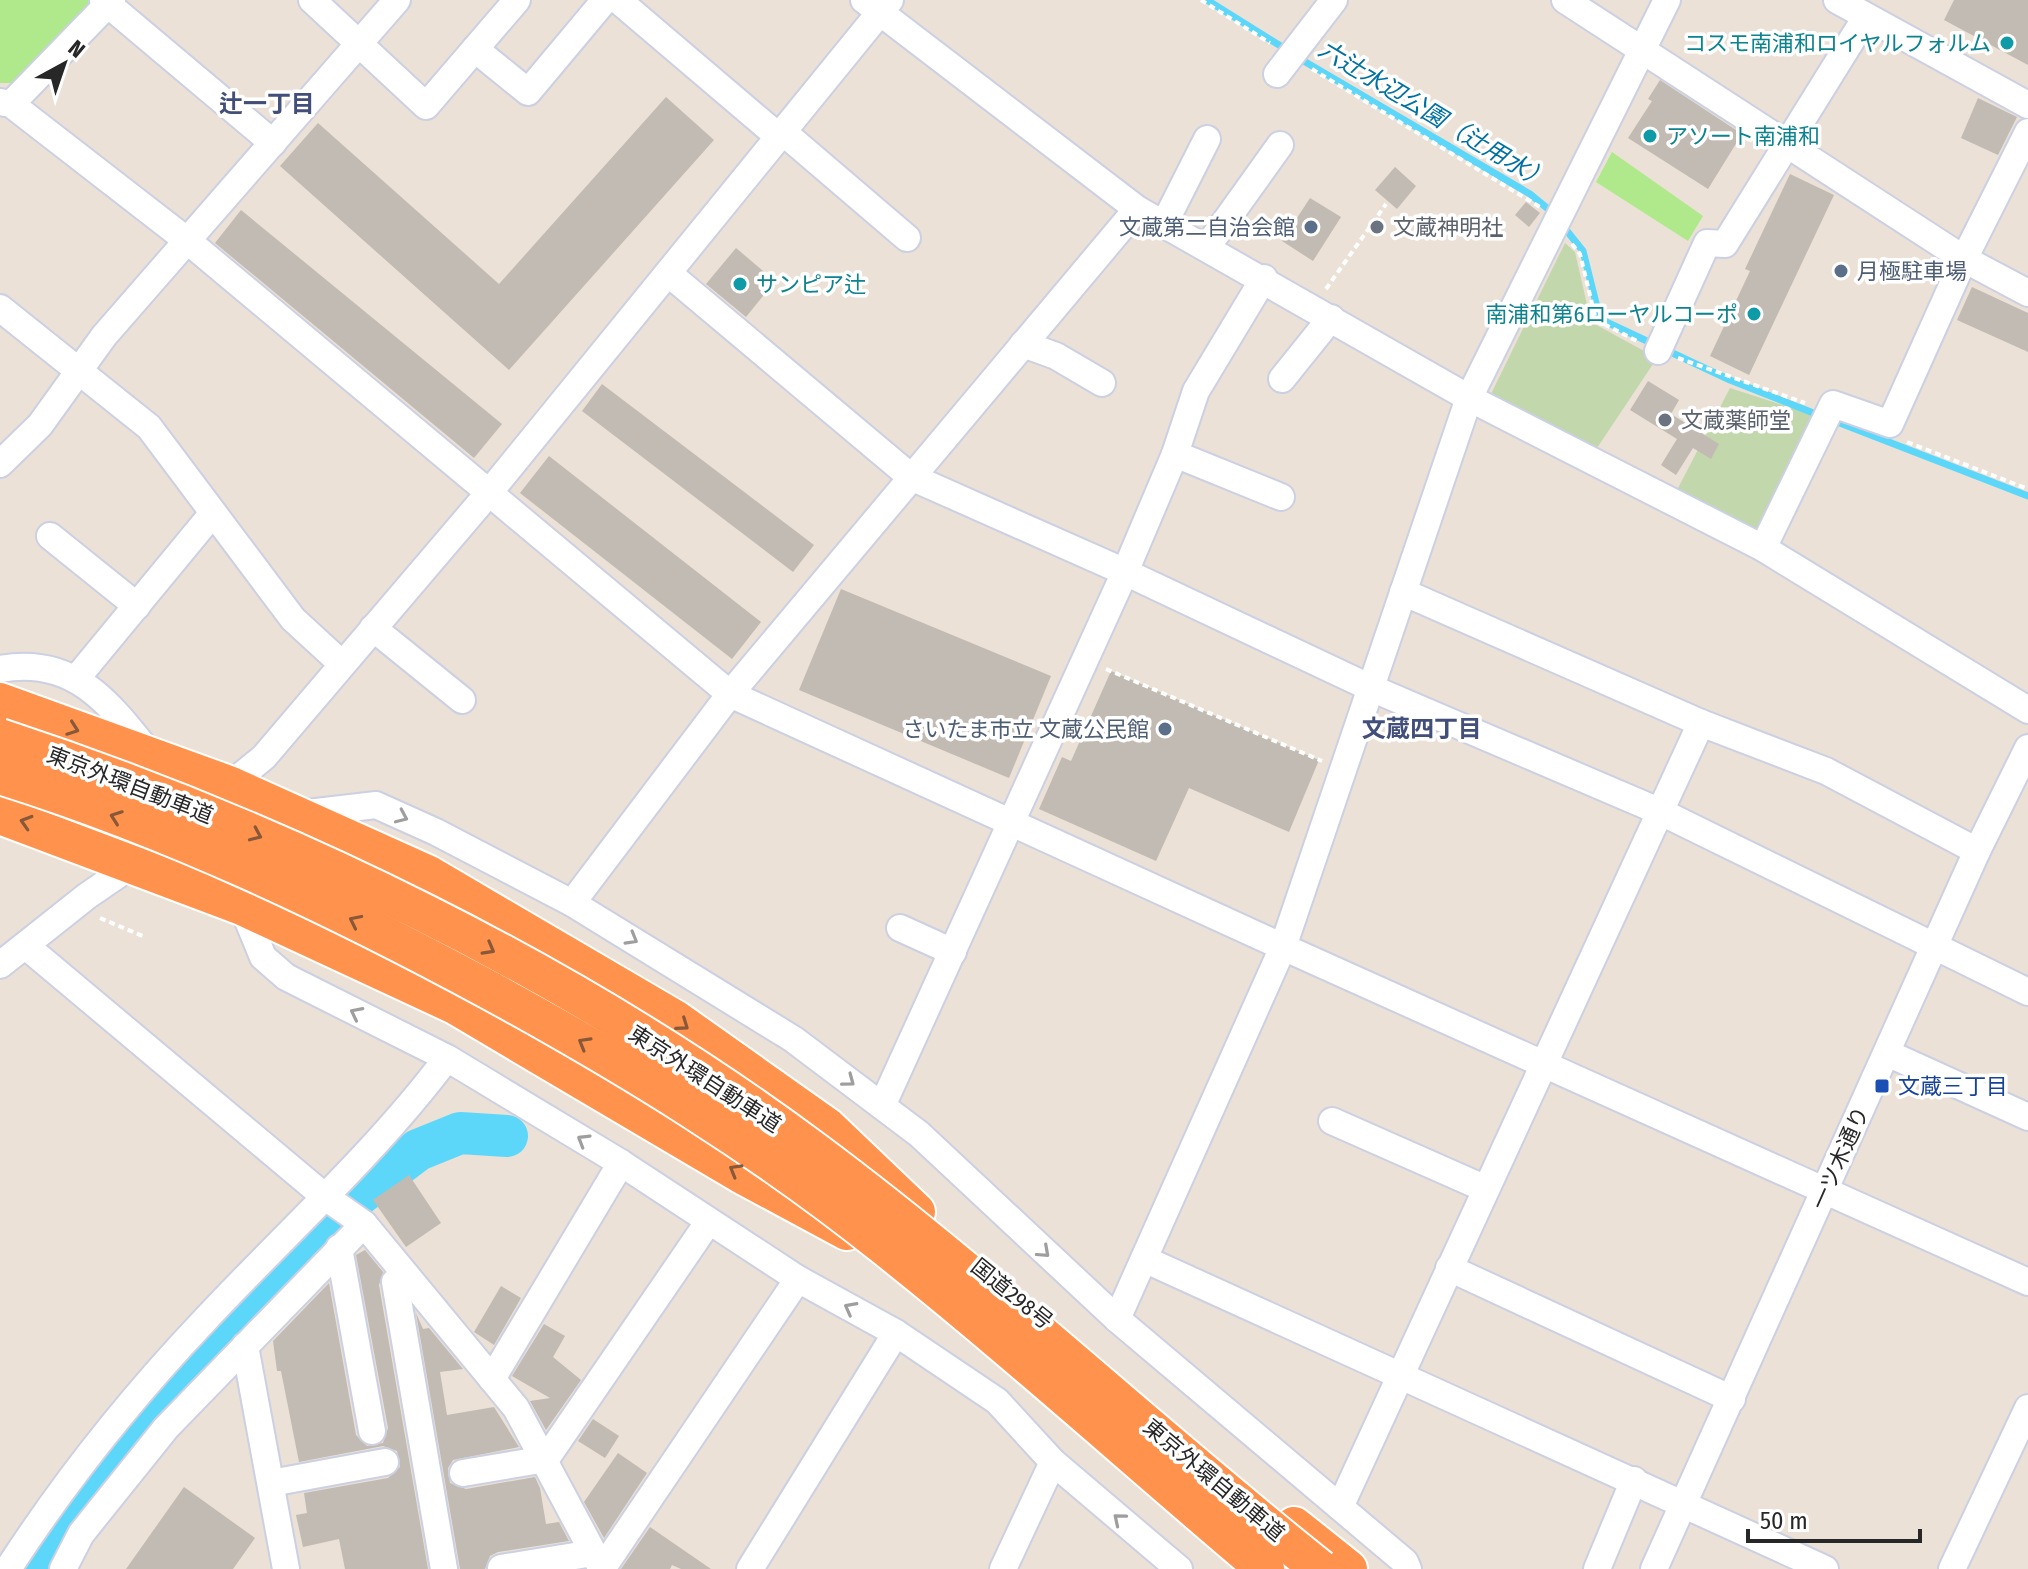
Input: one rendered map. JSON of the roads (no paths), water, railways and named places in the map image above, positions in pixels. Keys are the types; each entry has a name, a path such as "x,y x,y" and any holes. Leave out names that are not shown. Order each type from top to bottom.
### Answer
{"highway":[{"path":"0,702 229,785 427,874 676,1020 827,1127 944,1239"},
{"name":"東京外環自動車道","path":"0,738 139,786 339,872 549,982 703,1075 811,1149 1033,1324 1320,1569"},
{"name":"東京外環自動車道","path":"0,775 127,820 323,905 517,1006 699,1113 884,1246 1265,1569"},
{"path":"0,815 242,906 455,1005 741,1174 928,1273"},
{"name":"国道298号","path":"1282,1569 928,1273 649,1054 851,1170 944,1239 1348,1569"}],"street":[{"path":"312,0 426,106 517,0"},
{"path":"0,464 40,425 104,336 397,0"},
{"path":"475,49 528,92 605,0"},
{"path":"618,0 907,238"},
{"path":"1284,65 1334,0"},
{"path":"1565,0 1964,259 2028,293"},
{"path":"1117,1319 1283,947 1469,398 1667,0"},
{"path":"1837,0 2028,105"},
{"path":"273,143 108,1 6,103 189,242 730,694 2028,1282"},
{"path":"0,965 27,947 87,896 135,864 264,757 488,494 781,134 878,4 1137,209 1264,278 1469,398 1763,548 2028,710"},
{"path":"1658,351 1707,243 1725,244 1866,17"},
{"path":"1763,548 1833,404 1890,424 1964,259 2028,132"},
{"path":"1164,224 1207,139"},
{"path":"1207,247 1280,145"},
{"path":"572,903 730,694 1137,209"},
{"path":"668,273 911,477 1125,572 1371,688 1661,812 2028,992"},
{"path":"882,1106 1125,572 1175,454 1196,391 1264,278"},
{"path":"0,308 149,427 293,619 342,664"},
{"path":"1282,379 1322,312"},
{"path":"1023,344 1056,356 1102,383"},
{"path":"1175,454 1281,497"},
{"path":"76,679 213,513"},
{"path":"50,536 137,606"},
{"path":"1403,592 1701,723 1826,771 1977,851"},
{"path":"373,628 462,700"},
{"path":"6,663 45,669 76,679 106,699 153,759"},
{"path":"1340,1507 1701,723"},
{"name":"一ツ木通り","path":"1654,1569 1977,851 2028,748"},
{"path":"299,814 376,805 436,832 572,903 793,1039 919,1134 1117,1319 1405,1562 1408,1569"},
{"path":"242,906 263,957 286,977 447,1058 621,1163 798,1279 896,1333 997,1401 1053,1462 1179,1569"},
{"path":"900,928 953,952"},
{"path":"27,947 324,1196 364,1224 516,1408 546,1459 599,1564"},
{"path":"1887,1053 2028,1117"},
{"path":"8,1569 99,1442 200,1324 402,1118 447,1058"},
{"path":"1332,1121 1486,1189"},
{"path":"492,1379 621,1163"},
{"path":"463,1473 546,1459 709,1221"},
{"path":"63,1569 81,1534 166,1428 364,1224"},
{"path":"339,1248 372,1431"},
{"path":"1144,1259 1825,1569"},
{"path":"1449,1268 1732,1399"},
{"path":"406,1275 395,1282 444,1569"},
{"path":"599,1564 798,1279"},
{"path":"750,1569 896,1333"},
{"path":"245,1346 286,1569"},
{"path":"1952,1569 2028,1408"},
{"path":"271,1483 385,1462"},
{"path":"1003,1569 1053,1462"},
{"path":"1597,1569 1634,1480"},
{"path":"501,1568 599,1564"}],"waterway":[{"name":"六辻水辺公園（辻用水）","path":"1207,0 1287,50"},
{"name":"六辻水辺公園（辻用水）","path":"1297,57 1530,194 1553,213"},
{"name":"六辻水辺公園（辻用水）","path":"1563,226 1583,251 1600,319 1730,380 1821,416"},
{"name":"六辻水辺公園（辻用水）","path":"1832,420 2028,496"},
{"path":"37,1569 109,1472 218,1339 356,1197 418,1150 460,1133 507,1136"}],"place":[{"name":"コスモ南浦和ロイヤルフォルム","path":"2007,43"},
{"name":"アソート南浦和","path":"1650,136"},
{"name":"文蔵第二自治会館","path":"1311,227"},
{"name":"文蔵神明社","path":"1377,227"},
{"name":"月極駐車場","path":"1841,271"},
{"name":"サンピア辻","path":"740,284"},
{"name":"南浦和第6ローヤルコーポ","path":"1754,314"},
{"name":"文蔵薬師堂","path":"1665,420"},
{"name":"さいたま市立 文蔵公民館","path":"1165,729"},
{"name":"文蔵三丁目","path":"1882,1086"}],"district":[{"name":"辻一丁目","path":"267,104"},
{"name":"文蔵四丁目","path":"1422,729"}]}
